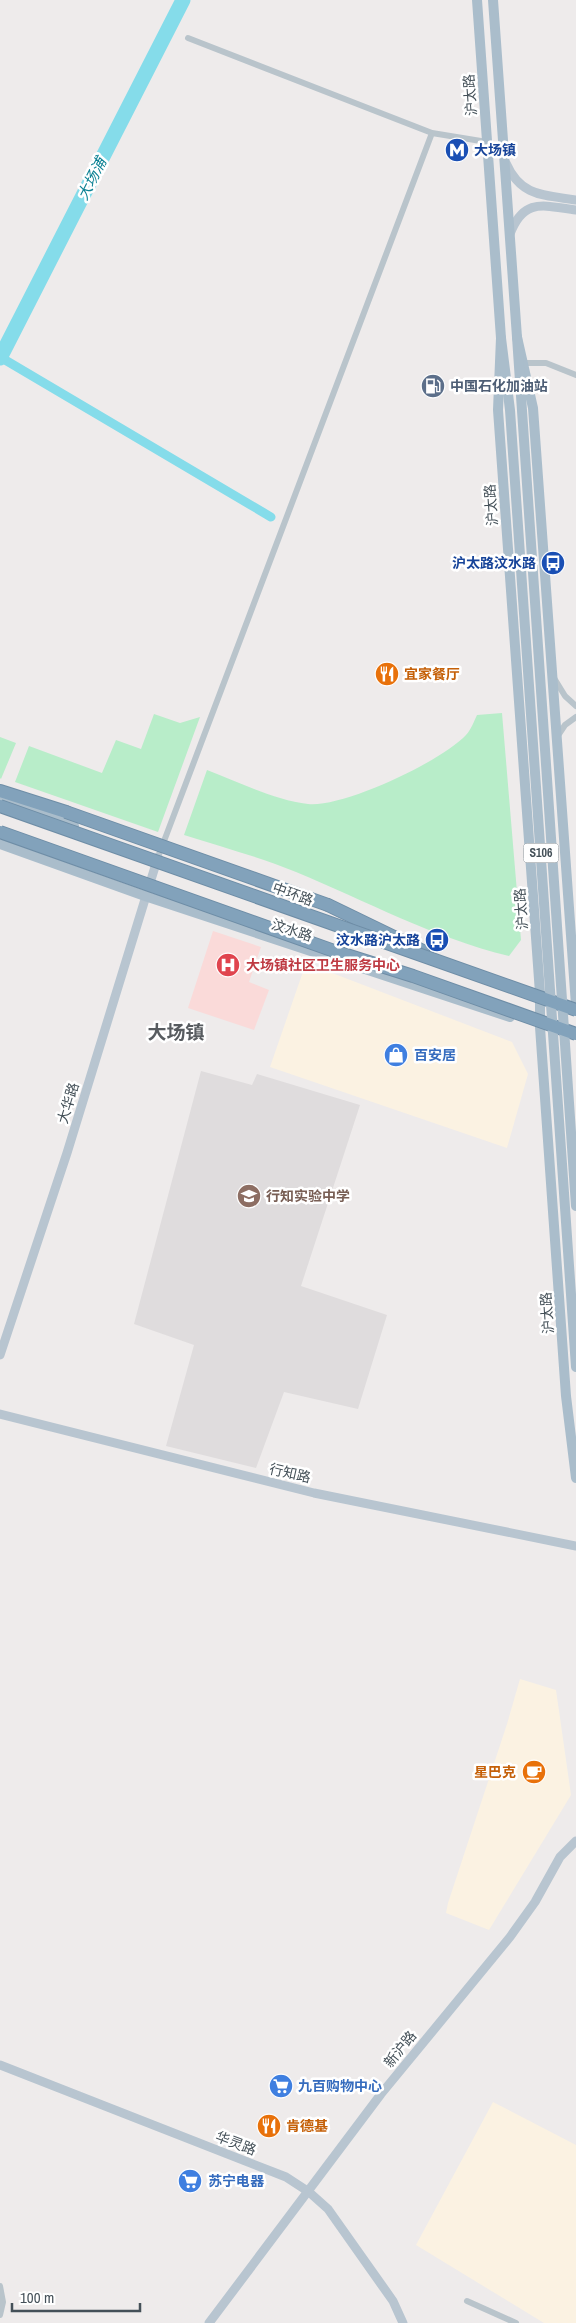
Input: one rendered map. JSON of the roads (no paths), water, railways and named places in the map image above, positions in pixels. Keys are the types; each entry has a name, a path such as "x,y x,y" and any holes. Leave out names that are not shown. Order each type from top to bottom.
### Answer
{"highway":[{"path":"0,791 328,905 423,951"},
{"name":"中环路","path":"0,806 576,1010"},
{"path":"0,832 337,952 413,976 576,1034"}],"main road":[{"name":"沪太路","path":"478,0 501,338 510,410 576,1367"},
{"name":"S106","path":"493,0 576,1206"},
{"name":"沪太路","path":"501,338 498,410 540,993 540,1027 566,1396 576,1478"},
{"name":"S106","path":"517,338 533,408 576,1005"},
{"name":"汶水路","path":"0,798 158,857 576,1005"},
{"name":"汶水路","path":"0,844 145,896 576,1039"},
{"name":"汶水路","path":"540,993 576,1017"}],"street":[{"path":"188,38 432,133 487,142"},
{"path":"158,857 432,133"},
{"path":"505,159 511,174 520,185 529,191 576,200"},
{"path":"510,234 515,220 531,206 541,205 576,210"},
{"path":"523,363 546,363 576,374"},
{"path":"552,674 565,696 576,706"},
{"path":"557,738 565,725 576,717"},
{"name":"大华路","path":"0,1355 67,1153 158,857"},
{"name":"行知路","path":"0,1414 314,1493 576,1546"},
{"name":"新沪路","path":"209,2323 382,2094 510,1937 535,1902 560,1857 576,1840"},
{"name":"华灵路","path":"0,2065 286,2177 309,2192 328,2209 393,2301 403,2323"},
{"path":"0,2286 3,2302 0,2315"},
{"path":"467,2301 516,2323"}],"waterway":[{"name":"大场浦","path":"0,358 183,0"},
{"path":"0,357 271,517"}],"place":[{"name":"大场镇","path":"457,150"},
{"name":"中国石化加油站","path":"433,386"},
{"name":"沪太路汶水路","path":"553,563"},
{"name":"宜家餐厅","path":"387,674"},
{"name":"汶水路沪太路","path":"437,940"},
{"name":"大场镇社区卫生服务中心","path":"228,965"},
{"name":"百安居","path":"396,1055"},
{"name":"行知实验中学","path":"249,1196"},
{"name":"星巴克","path":"534,1772"},
{"name":"九百购物中心","path":"281,2086"},
{"name":"肯德基","path":"269,2126"},
{"name":"苏宁电器","path":"190,2181"}],"district":[{"name":"大场镇","path":"176,1032"}]}
